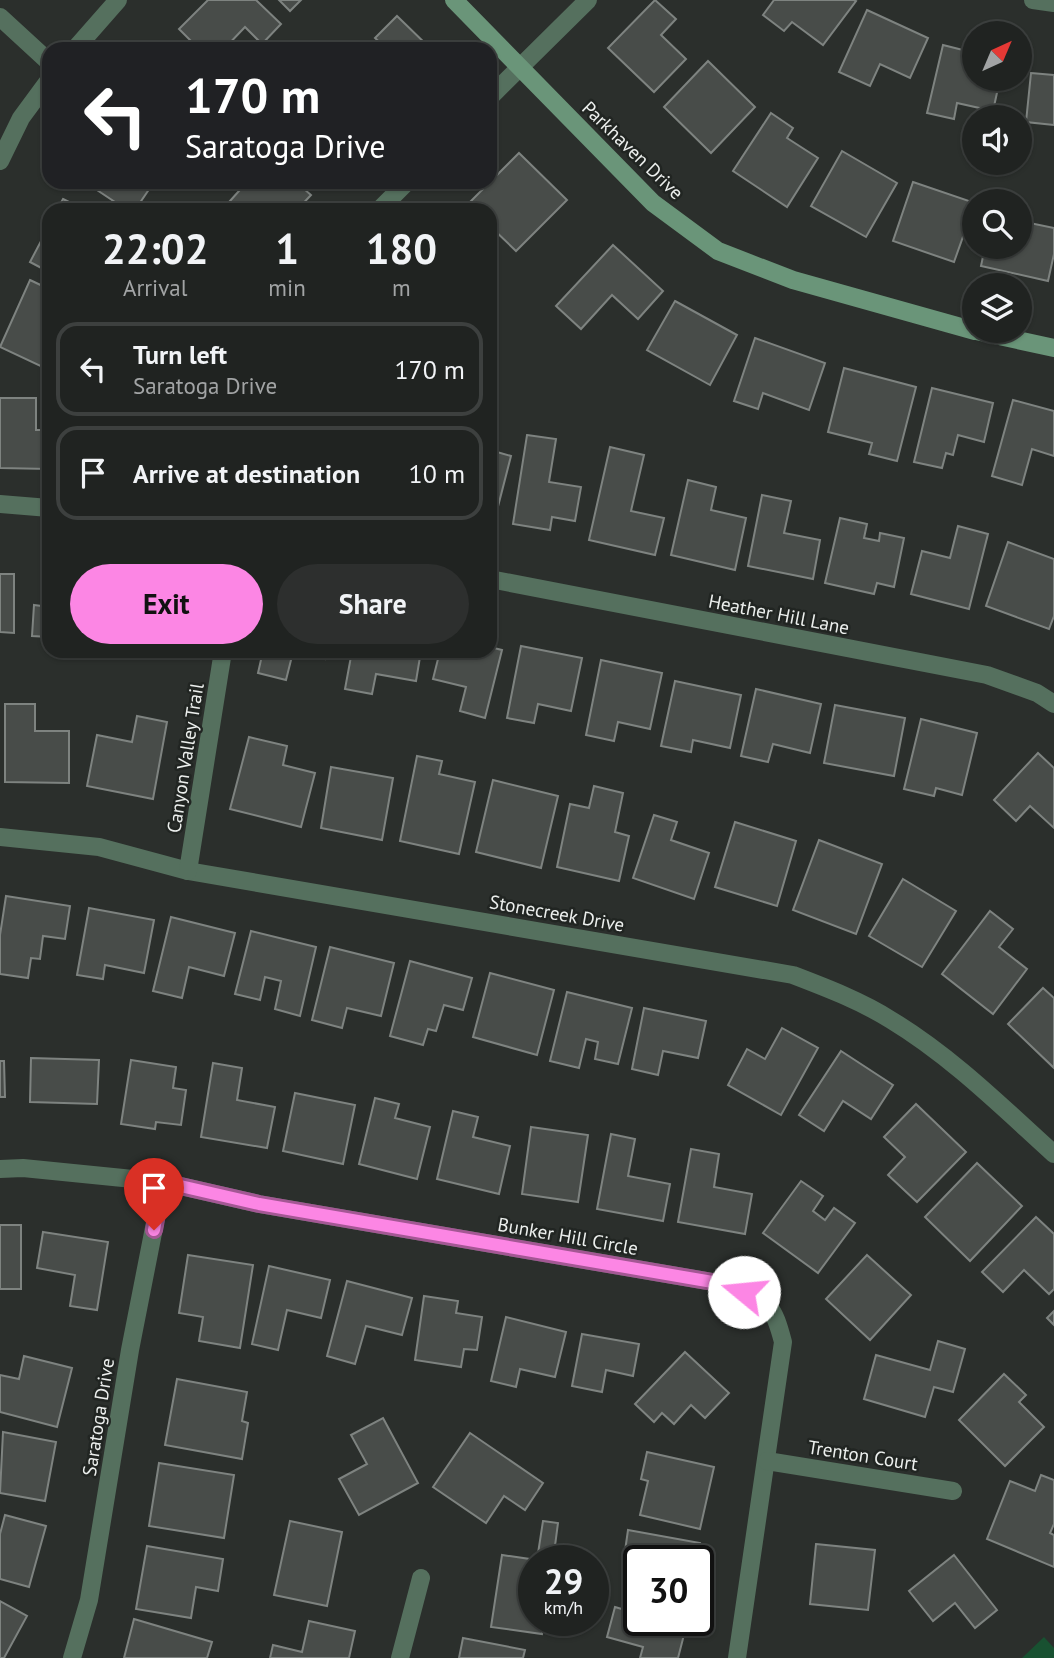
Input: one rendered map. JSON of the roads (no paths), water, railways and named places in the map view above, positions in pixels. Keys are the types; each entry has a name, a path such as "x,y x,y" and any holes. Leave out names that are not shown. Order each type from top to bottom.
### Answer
{"street":[{"path":"81,42 118,0"},
{"name":"Parkhaven Drive","path":"454,0 496,42"},
{"path":"497,90 588,0"},
{"path":"1033,0 1054,3"},
{"path":"0,17 42,56"},
{"name":"Parkhaven Drive","path":"497,43 653,203 718,251 793,280 962,327"},
{"path":"0,161 21,118 42,90"},
{"path":"386,203 400,189"},
{"name":"Parkhaven Drive","path":"1031,343 1054,348"},
{"path":"0,504 42,507"},
{"name":"Heather Hill Lane","path":"497,580 987,676 1037,693 1054,704"},
{"name":"Canyon Valley Trail","path":"188,871 222,658"},
{"name":"Stonecreek Drive","path":"0,836 99,847 188,871 793,975 836,991 891,1020 952,1062 1054,1154"},
{"name":"Bunker Hill Circle","path":"0,1169 23,1168 163,1182 259,1204 730,1285 775,1311 783,1342 737,1658"},
{"name":"Saratoga Drive","path":"72,1658 89,1600 130,1350 163,1182"},
{"name":"Trenton Court","path":"767,1461 953,1491"},
{"path":"400,1658 421,1578"}]}
